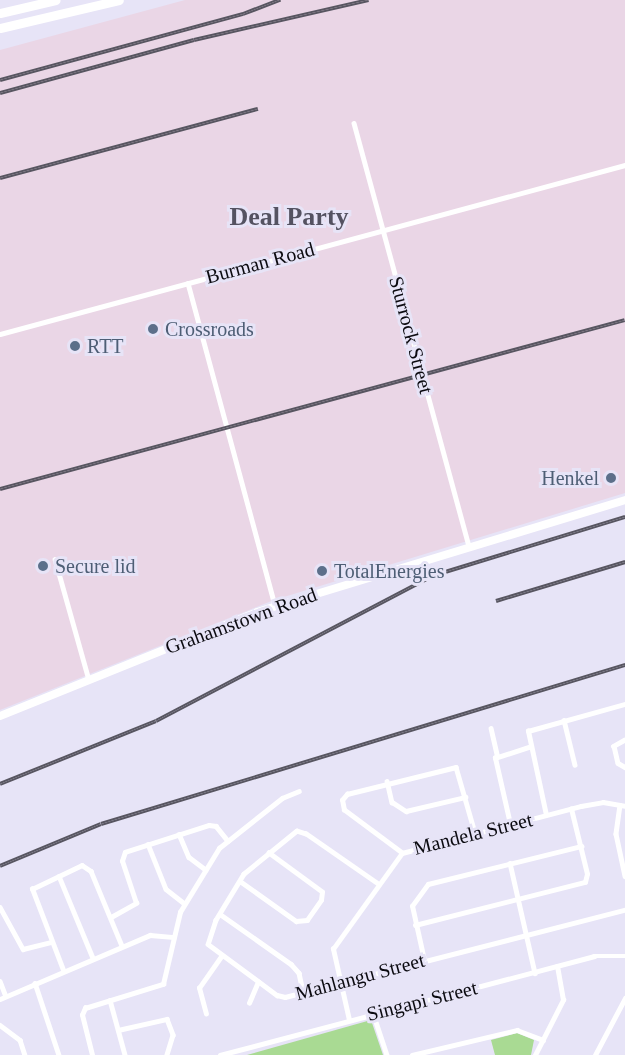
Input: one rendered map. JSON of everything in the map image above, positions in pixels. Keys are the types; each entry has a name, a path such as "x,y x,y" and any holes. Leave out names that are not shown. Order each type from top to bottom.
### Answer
{"highway":[{"path":"0,14 56,0"},
{"path":"0,28 119,0"}],"main road":[{"name":"Grahamstown Road","path":"0,716 275,606 625,500"}],"street":[{"name":"Sturrock Street","path":"354,123 469,547"},
{"name":"Burman Road","path":"0,334 625,165"},
{"path":"188,283 275,606"},
{"path":"56,559 89,680"},
{"path":"546,815 526,736 531,729 625,704"},
{"path":"564,720 575,765"},
{"path":"490,728 510,824"},
{"path":"625,740 614,746 618,763 625,767"},
{"path":"497,754 529,747"},
{"path":"402,853 350,816 342,804 346,794 356,789 452,766 459,771 474,832"},
{"path":"387,782 392,802 405,811 465,797"},
{"path":"92,1055 83,1011 163,984 184,903 206,870 228,841 282,798 299,791"},
{"name":"Mandela Street","path":"349,1020 339,981 334,945 402,853 474,832 603,802 622,806"},
{"path":"622,806 616,834 625,876"},
{"path":"415,925 585,882 587,874 571,809"},
{"path":"111,917 136,903 122,856 130,849 213,825 228,841"},
{"path":"206,1014 199,988 221,956 212,950 208,940 220,914 240,881 294,833 303,832 378,884"},
{"path":"179,834 189,856 206,870"},
{"path":"148,844 166,889 184,903"},
{"path":"424,960 412,906 428,884 581,846"},
{"path":"240,881 296,921 307,920 321,900 322,892 269,853"},
{"path":"510,863 535,973"},
{"path":"63,970 32,889 82,865 88,867 122,946"},
{"path":"59,876 93,958"},
{"path":"0,907 23,949 51,942"},
{"name":"Mahlangu Street","path":"221,956 281,997 625,910"},
{"path":"220,914 291,964 299,973 303,992"},
{"path":"0,999 5,994 154,934 174,937"},
{"name":"Singapi Street","path":"220,1055 373,1013 606,954 625,956"},
{"path":"535,1055 563,1000 557,967"},
{"path":"0,981 5,994"},
{"path":"35,982 59,1055"},
{"path":"249,1003 258,982"},
{"path":"595,1055 625,998"},
{"path":"110,1000 125,1055"},
{"path":"373,1013 387,1055"},
{"path":"118,1030 167,1019 172,1035 167,1055"},
{"path":"0,1025 20,1040 25,1055"},
{"path":"412,1055 518,1030 543,1040"}],"shaded area":[{"path":"185,0 625,0 625,493 274,600 0,710 0,50"}],"green space":[{"path":"371,1020 383,1055 247,1055"},
{"path":"517,1033 534,1040 531,1055 495,1055 491,1040"}],"railway":[{"path":"0,80 243,14 280,0"},
{"path":"0,93 194,40 368,0"},
{"path":"0,178 258,109"},
{"path":"0,489 625,320"},
{"path":"0,784 156,721 432,576 625,517"},
{"path":"496,601 625,562"},
{"path":"0,866 101,824 625,665"}],"place":[{"name":"Crossroads","path":"153,329"},
{"name":"RTT","path":"75,346"},
{"name":"Henkel","path":"611,478"},
{"name":"Secure lid","path":"43,566"},
{"name":"TotalEnergies","path":"322,571"}],"district":[{"name":"Deal Party","path":"289,217"}]}
